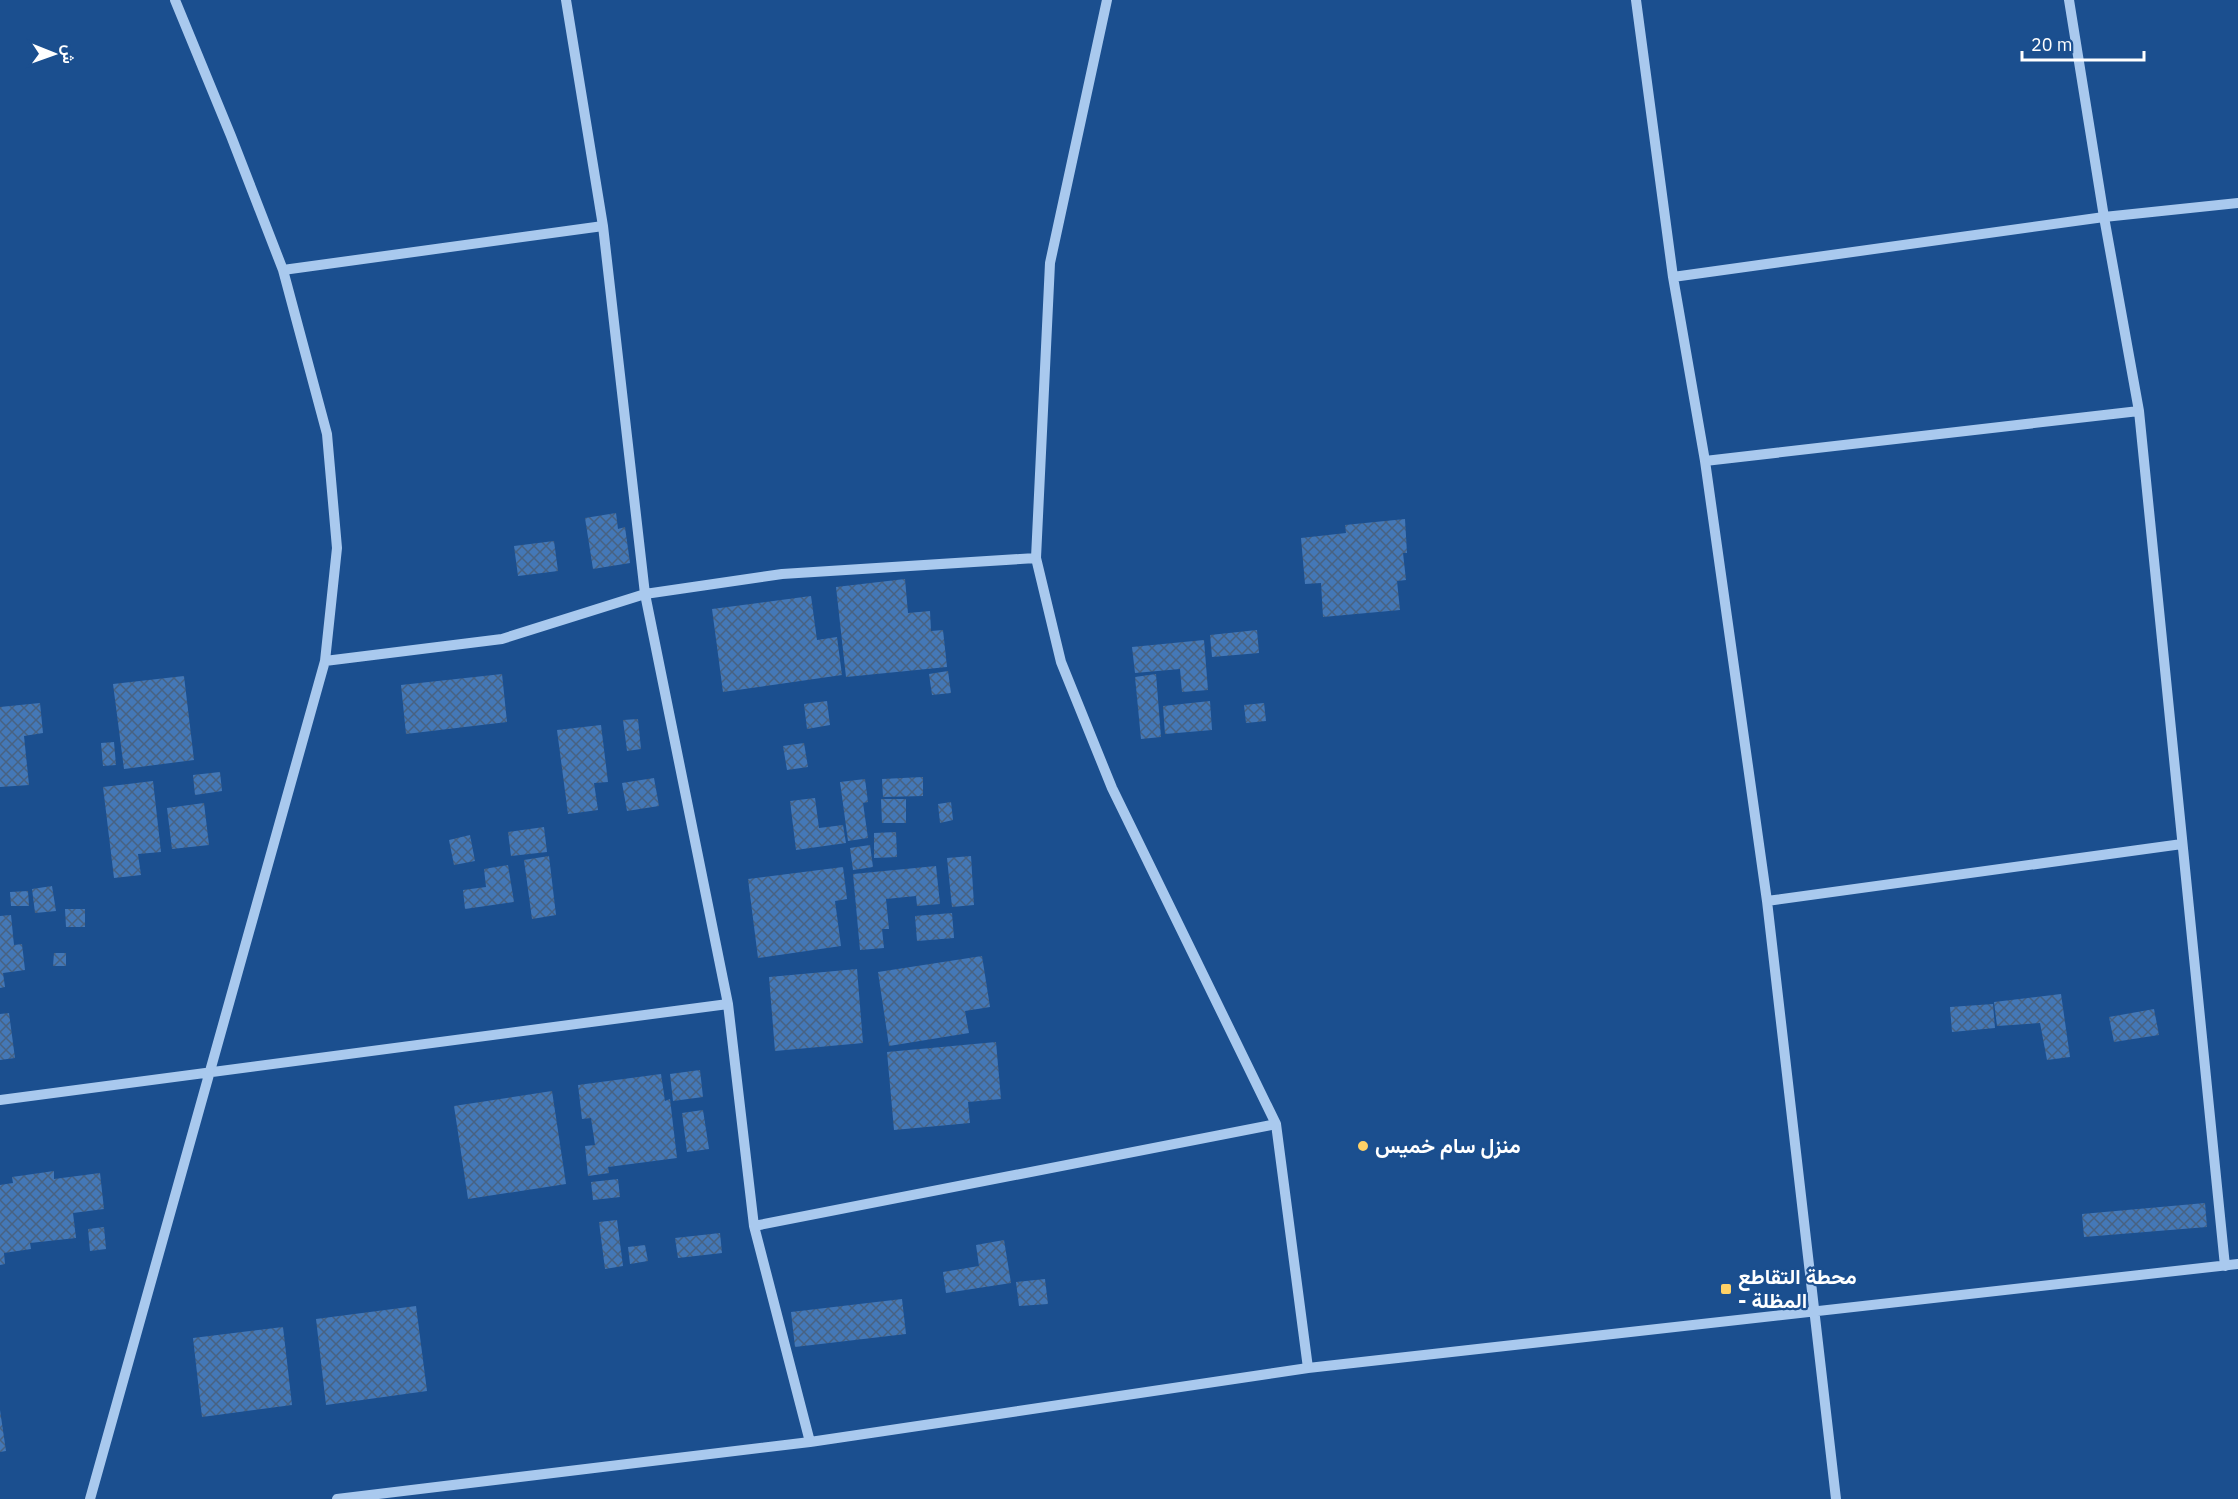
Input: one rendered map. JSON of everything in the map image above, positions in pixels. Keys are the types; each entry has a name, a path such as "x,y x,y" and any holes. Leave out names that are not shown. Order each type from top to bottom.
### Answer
{"street":[{"path":"90,1499 325,661 337,548 327,434 283,270 175,0"},
{"path":"567,0 603,226 645,594 728,1004 754,1226 810,1442"},
{"path":"1107,0 1050,262 1036,558 1061,662 1112,788 1276,1124 1308,1368"},
{"path":"1636,0 1673,277 1705,461 1767,901 1834,1496 1847,1499"},
{"path":"2069,0 2104,217 2139,411 2225,1266"},
{"path":"1673,277 2104,217 2238,203"},
{"path":"283,270 603,226"},
{"path":"1705,461 2139,411"},
{"path":"325,661 502,639 645,594 782,574 1036,558"},
{"path":"1767,901 2182,844"},
{"path":"0,1100 728,1004"},
{"path":"754,1226 1276,1124"},
{"path":"338,1499 810,1442 1308,1368 2238,1264"}],"building":[{"path":"616,513 618,529 625,527 630,563 593,569 585,518"},
{"path":"1405,519 1407,553 1403,553 1406,580 1397,581 1400,610 1323,617 1321,583 1305,584 1301,538 1346,533 1345,525"},
{"path":"554,541 558,571 518,576 514,546"},
{"path":"905,579 908,613 930,611 931,631 943,630 947,667 846,677 836,587"},
{"path":"811,596 817,640 837,637 842,675 723,692 712,609"},
{"path":"1257,630 1259,653 1212,657 1210,635"},
{"path":"1204,640 1208,690 1182,692 1180,669 1135,673 1132,647"},
{"path":"948,671 951,693 932,695 929,674"},
{"path":"502,674 507,722 406,734 401,685"},
{"path":"1156,674 1161,737 1141,739 1135,677"},
{"path":"184,676 194,760 124,769 113,684"},
{"path":"827,701 830,725 807,729 804,704"},
{"path":"1210,701 1212,730 1165,734 1163,706"},
{"path":"40,703 43,733 24,736 29,785 0,787 0,707"},
{"path":"1264,703 1266,721 1246,723 1244,705"},
{"path":"638,719 641,749 627,751 623,720"},
{"path":"601,725 608,782 594,783 598,810 568,814 557,730"},
{"path":"114,742 116,765 103,766 101,743"},
{"path":"804,743 808,767 787,770 783,746"},
{"path":"220,772 222,791 195,795 193,775"},
{"path":"923,777 923,796 883,797 882,779"},
{"path":"654,778 659,806 627,811 622,783"},
{"path":"865,779 868,802 863,803 868,838 848,841 840,782"},
{"path":"153,781 161,852 138,854 141,875 114,878 103,787"},
{"path":"815,798 819,828 843,825 846,843 796,850 790,801"},
{"path":"881,799 906,799 906,823 882,823"},
{"path":"951,802 953,820 940,823 938,804"},
{"path":"204,803 209,845 172,849 167,808"},
{"path":"544,827 547,852 511,856 508,832"},
{"path":"896,832 897,857 874,858 874,833"},
{"path":"470,835 475,861 454,865 449,840"},
{"path":"870,845 873,867 853,870 850,848"},
{"path":"549,856 556,915 532,919 524,860"},
{"path":"971,856 974,905 952,907 947,858"},
{"path":"508,865 514,902 465,909 463,890 486,887 484,869"},
{"path":"936,866 940,904 917,906 916,896 886,899 889,929 882,929 884,948 860,950 853,874"},
{"path":"843,867 847,899 835,901 841,946 758,958 748,879"},
{"path":"52,886 56,911 35,913 32,889"},
{"path":"28,891 29,906 11,906 10,892"},
{"path":"65,909 85,909 85,927 66,927"},
{"path":"952,913 954,938 917,941 915,916"},
{"path":"11,915 14,945 22,944 25,970 3,973 5,987 0,988 0,916"},
{"path":"54,953 66,953 66,966 53,966"},
{"path":"982,956 990,1007 965,1011 969,1033 889,1046 878,972"},
{"path":"857,969 863,1043 775,1051 769,977"},
{"path":"2061,994 2070,1057 2047,1060 2040,1023 1997,1026 1994,1002"},
{"path":"1993,1004 1995,1028 1952,1032 1950,1007"},
{"path":"2154,1009 2159,1035 2114,1042 2109,1017"},
{"path":"9,1013 15,1058 0,1060 0,1014"},
{"path":"996,1042 1001,1099 968,1102 970,1123 894,1130 887,1052"},
{"path":"700,1070 703,1097 673,1101 670,1074"},
{"path":"661,1074 665,1101 670,1099 677,1158 608,1167 609,1173 588,1176 585,1146 595,1145 591,1118 582,1119 578,1085"},
{"path":"552,1091 566,1184 468,1199 454,1106"},
{"path":"703,1110 709,1149 687,1152 682,1113"},
{"path":"54,1171 54,1179 100,1173 104,1209 73,1213 76,1238 30,1243 31,1249 4,1253 5,1264 0,1265 0,1185 13,1183 12,1177"},
{"path":"618,1179 620,1197 593,1200 591,1182"},
{"path":"2205,1203 2207,1227 2084,1237 2082,1214"},
{"path":"617,1220 623,1266 605,1269 599,1222"},
{"path":"104,1227 106,1249 90,1251 88,1229"},
{"path":"720,1233 722,1253 678,1258 675,1238"},
{"path":"1004,1240 1011,1283 946,1293 943,1272 979,1266 976,1245"},
{"path":"645,1245 648,1261 630,1264 628,1247"},
{"path":"1045,1279 1048,1304 1019,1306 1016,1282"},
{"path":"902,1299 906,1334 795,1347 791,1312"},
{"path":"416,1306 427,1391 326,1405 316,1319"},
{"path":"283,1327 292,1405 202,1417 193,1338"},
{"path":"0,1410 6,1451 0,1452"}],"place":[{"name":"منزل سام خميس","path":"1363,1146"},
{"name":"محطة التقاطع - المظلة","path":"1726,1289"}]}
